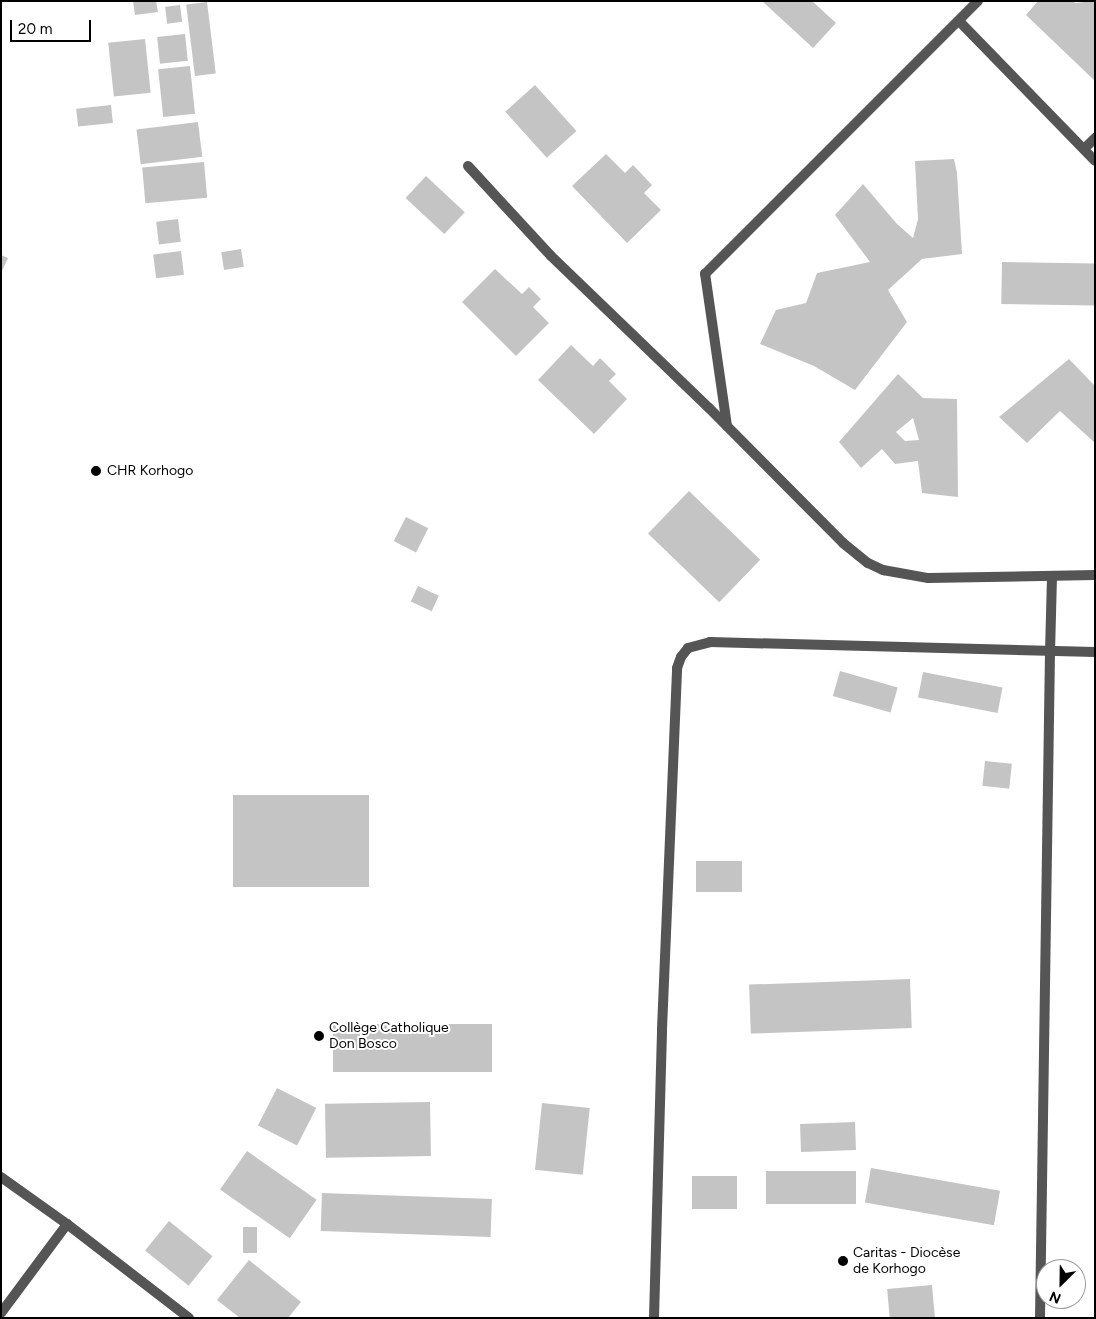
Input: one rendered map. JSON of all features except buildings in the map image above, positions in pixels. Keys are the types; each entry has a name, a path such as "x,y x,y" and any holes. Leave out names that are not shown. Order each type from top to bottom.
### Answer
{"street":[{"path":"727,426 705,274 978,1"},
{"path":"959,21 1095,161"},
{"path":"1084,149 1095,138"},
{"path":"468,166 551,256 727,426 843,543 868,563 883,570 928,578 1095,575"},
{"path":"1040,1318 1052,577"},
{"path":"654,1318 662,1029 677,668 681,657 688,648 710,642 784,642 1050,653 1095,652"},
{"path":"1,1177 68,1224 189,1318"},
{"path":"1,1314 68,1224"}],"place":[{"name":"CHR Korhogo","path":"96,471"},
{"name":"Collège Catholique Don Bosco","path":"319,1036"},
{"name":"Caritas - Diocèse de Korhogo","path":"843,1261"}]}
